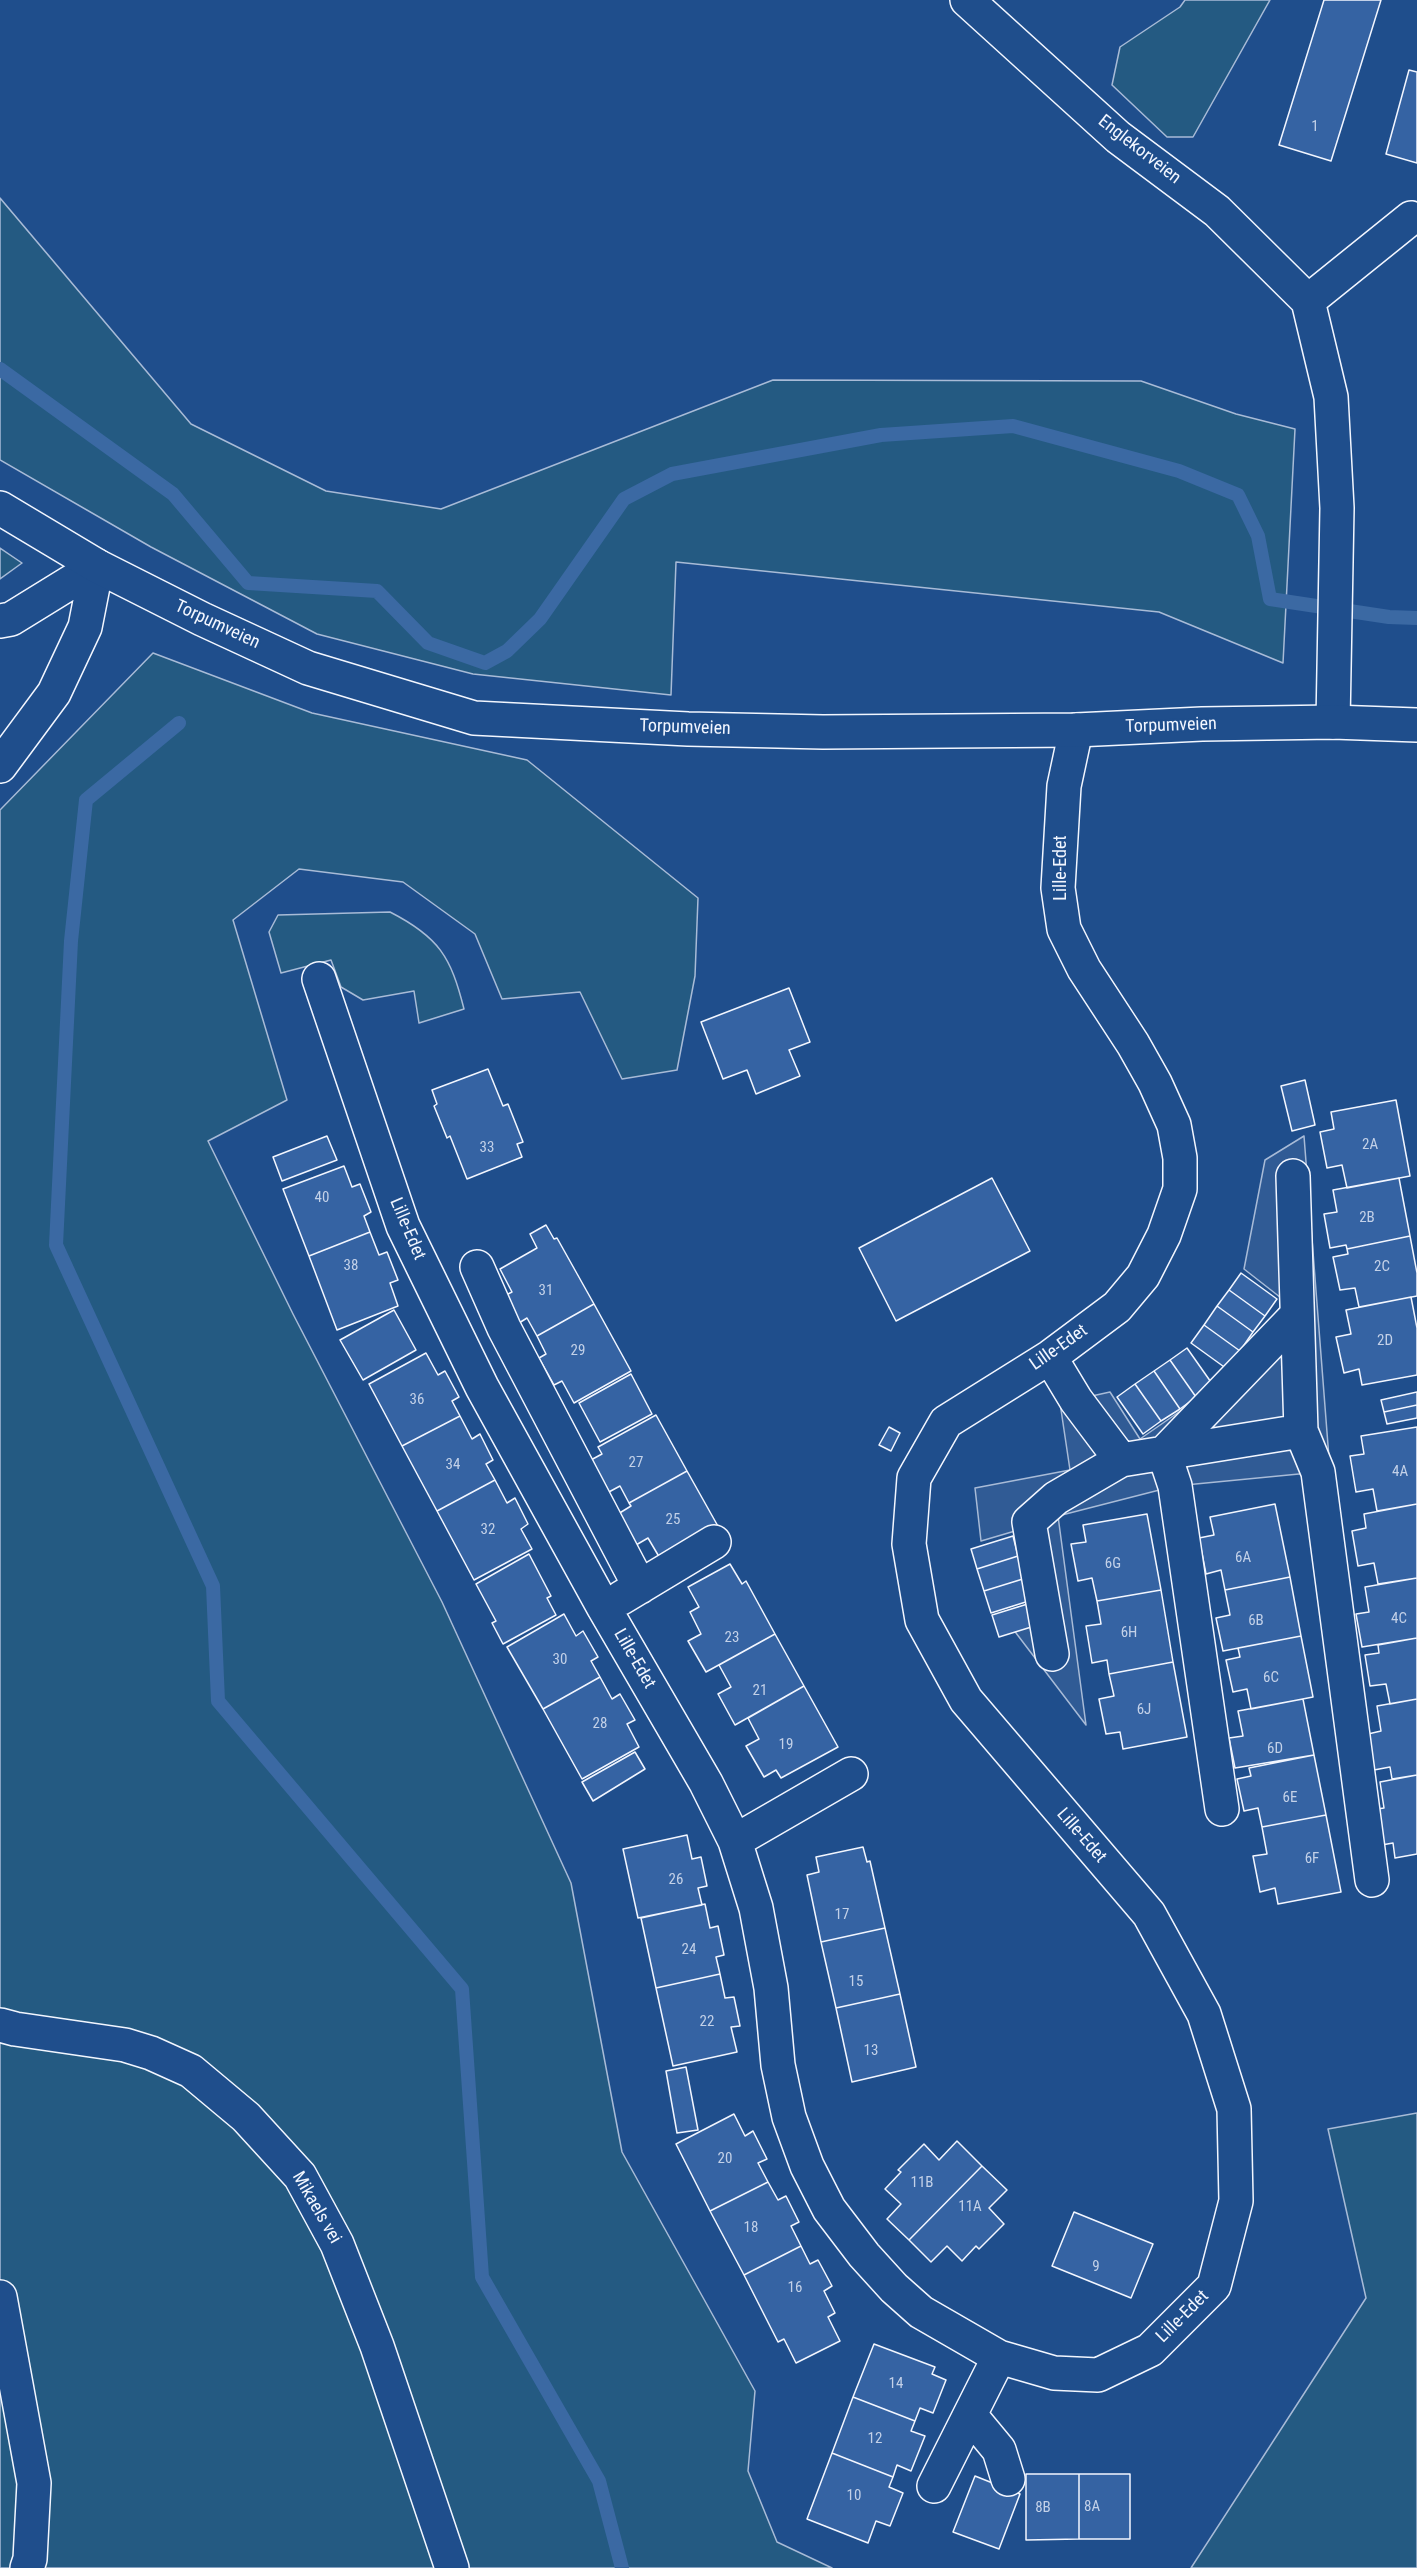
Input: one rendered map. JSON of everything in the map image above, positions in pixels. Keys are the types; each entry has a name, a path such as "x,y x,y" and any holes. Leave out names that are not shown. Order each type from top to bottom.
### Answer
{"street":[{"name":"Englekorveien","path":"967,0 1118,137 1217,211 1308,301"},
{"path":"1333,722 1337,508 1331,397 1308,301 1411,218"},
{"name":"Torpumveien","path":"0,508 97,566 202,619 309,668 474,718 688,729 812,732 1076,730 1202,724 1333,722 1417,725"},
{"path":"0,621 11,619 97,566"},
{"path":"0,766 54,693 85,627 97,566"},
{"name":"Lille-Edet","path":"319,979 403,1226 482,1387 604,1608 706,1783 735,1841 756,1908 771,1988 778,2065 789,2117 807,2166 829,2209 864,2255 894,2288 921,2312 999,2356 1054,2373 1098,2375 1150,2350 1214,2286 1236,2201 1234,2109 1204,2014 1149,1914 966,1700 922,1620 909,1544 914,1478 946,1422 1050,1357 1117,1307 1143,1276 1164,1235 1180,1189 1180,1158 1174,1125 1144,1063 1084,969 1064,928 1058,888 1064,786 1076,730"},
{"path":"1293,1176 1301,1431 1318,1472 1372,1880"},
{"path":"477,1267 504,1328 640,1587"},
{"path":"1164,1453 1298,1315"},
{"path":"1050,1357 1076,1400 1121,1460"},
{"path":"1052,1654 1029,1522 1056,1498 1121,1460 1301,1431"},
{"path":"523,1461 563,1440"},
{"path":"1164,1453 1175,1486 1222,1809"},
{"path":"604,1608 714,1542"},
{"path":"735,1841 851,1774"},
{"name":"Mikaels vei","path":"0,2025 125,2045 151,2053 190,2071 246,2117 300,2176 337,2244 377,2346 452,2568"},
{"path":"0,2297 34,2483 30,2559 27,2568"},
{"path":"934,2486 999,2356"},
{"path":"970,2415 999,2450 1008,2480"}],"shaded area":[{"path":"1185,0 1270,0 1193,137 1167,137 1112,85 1120,47 1180,7"},
{"path":"0,198 191,424 326,491 441,509 773,380 1141,381 1236,414 1295,429 1283,663 1159,612 676,562 671,695 473,674 317,634 151,547 0,460"},
{"path":"0,548 22,563 0,579"},
{"path":"153,653 312,713 527,760 698,898 695,976 677,1070 622,1079 580,992 502,999 475,934 403,882 299,869 233,920 287,1100 208,1141 293,1314 442,1602 571,1883 622,2152 755,2391 748,2471 777,2542 832,2568 0,2568 0,810"},
{"path":"390,912 420,930 440,950 454,975 464,1009 419,1023 414,991 363,1000 341,987 331,960 281,973 269,932 278,915"},
{"path":"1304,1136 1330,1471 1175,1486 1058,1516 1086,1725 1016,1633 1007,1614 1035,1601 1015,1531 981,1541 975,1488 1070,1470 1060,1403 1110,1392 1140,1439 1222,1382 1285,1301 1244,1269 1265,1160"},
{"path":"1417,2113 1417,2568 1191,2568 1366,2298 1328,2129"}],"building":[{"path":"1324,0 1381,0 1331,161 1279,145"},
{"path":"1409,70 1417,72 1417,163 1386,154"},
{"path":"789,988 810,1042 789,1050 800,1076 756,1094 747,1070 723,1079 701,1022"},
{"path":"488,1069 503,1106 508,1104 523,1142 517,1144 522,1157 467,1179 450,1136 447,1138 434,1106 437,1104 432,1090"},
{"path":"1305,1080 1315,1125 1292,1131 1281,1086"},
{"path":"1396,1100 1410,1176 1347,1188 1342,1165 1327,1168 1320,1132 1334,1129 1331,1112"},
{"path":"327,1136 337,1160 282,1181 273,1157"},
{"path":"344,1166 352,1187 360,1184 371,1212 364,1216 370,1232 309,1256 283,1189"},
{"path":"992,1178 1030,1251 896,1321 859,1248"},
{"path":"1399,1178 1410,1236 1347,1249 1346,1245 1330,1248 1324,1214 1337,1212 1333,1190"},
{"path":"546,1225 554,1239 557,1238 594,1304 537,1336 527,1318 519,1323 504,1296 512,1292 500,1269 537,1248 530,1234"},
{"path":"370,1232 379,1255 387,1252 398,1280 390,1283 398,1306 337,1330 309,1256"},
{"path":"1410,1236 1417,1273 1417,1296 1359,1307 1355,1288 1340,1290 1333,1257 1348,1254 1347,1249"},
{"path":"1241,1273 1277,1299 1265,1316 1229,1290"},
{"path":"1229,1290 1265,1316 1253,1332 1217,1306"},
{"path":"1411,1297 1417,1328 1417,1375 1362,1385 1359,1369 1344,1373 1336,1337 1351,1334 1346,1310"},
{"path":"594,1304 631,1371 574,1403 562,1381 554,1385 539,1358 546,1354 537,1336"},
{"path":"1217,1306 1253,1332 1240,1351 1204,1325"},
{"path":"394,1310 416,1350 363,1380 340,1340"},
{"path":"1204,1325 1240,1351 1227,1369 1191,1343"},
{"path":"1187,1348 1213,1385 1196,1397 1170,1360"},
{"path":"426,1353 438,1375 445,1371 459,1397 452,1401 460,1416 402,1446 369,1384"},
{"path":"1170,1360 1196,1397 1180,1409 1154,1371"},
{"path":"1154,1371 1180,1409 1161,1421 1135,1384"},
{"path":"631,1374 652,1414 600,1442 579,1403"},
{"path":"1135,1384 1161,1421 1143,1434 1117,1397"},
{"path":"1417,1392 1417,1405 1384,1412 1381,1400"},
{"path":"1417,1405 1417,1418 1387,1424 1384,1412"},
{"path":"656,1415 687,1471 629,1503 620,1486 607,1493 589,1461 602,1454 598,1447"},
{"path":"460,1416 472,1439 480,1434 493,1460 486,1464 495,1480 437,1511 402,1446"},
{"path":"889,1427 900,1433 891,1451 879,1445"},
{"path":"1417,1427 1417,1504 1377,1511 1373,1489 1356,1492 1350,1456 1364,1454 1361,1436"},
{"path":"687,1471 719,1528 661,1560 648,1538 636,1545 618,1514 631,1506 629,1503"},
{"path":"495,1480 507,1503 515,1498 528,1524 521,1529 532,1549 474,1580 437,1511"},
{"path":"1275,1504 1290,1577 1225,1590 1221,1570 1206,1574 1199,1538 1214,1535 1210,1517"},
{"path":"1417,1504 1417,1578 1378,1584 1374,1563 1358,1566 1352,1531 1366,1528 1364,1514"},
{"path":"1147,1514 1161,1590 1097,1601 1092,1578 1078,1581 1071,1544 1086,1542 1083,1525"},
{"path":"1013,1536 1018,1556 977,1569 971,1549"},
{"path":"529,1554 551,1596 547,1598 556,1615 503,1644 492,1623 496,1621 476,1584"},
{"path":"1018,1556 1026,1578 984,1591 977,1569"},
{"path":"730,1564 742,1584 746,1581 775,1634 706,1672 688,1641 701,1634 690,1612 699,1607 688,1587"},
{"path":"1290,1577 1301,1636 1223,1651 1216,1618 1230,1615 1225,1590"},
{"path":"1026,1578 1032,1600 991,1613 984,1591"},
{"path":"1417,1578 1417,1638 1362,1647 1356,1614 1369,1612 1365,1587"},
{"path":"1161,1590 1173,1662 1109,1674 1107,1660 1092,1663 1086,1626 1101,1624 1097,1601"},
{"path":"1034,1602 1041,1624 999,1637 992,1615"},
{"path":"564,1614 576,1636 583,1631 598,1657 591,1661 600,1677 543,1709 507,1647"},
{"path":"775,1634 804,1686 735,1725 718,1694 731,1687 719,1665"},
{"path":"1301,1636 1313,1697 1251,1709 1247,1689 1233,1692 1226,1660 1240,1657 1238,1648"},
{"path":"1417,1638 1417,1699 1390,1704 1386,1684 1370,1686 1365,1655 1379,1653 1378,1645"},
{"path":"1173,1662 1187,1737 1123,1749 1120,1732 1106,1734 1099,1699 1114,1696 1109,1674"},
{"path":"600,1677 612,1699 620,1694 635,1720 627,1724 639,1747 582,1779 543,1709"},
{"path":"804,1686 838,1747 781,1778 776,1770 764,1777 746,1746 759,1739 748,1718"},
{"path":"1303,1699 1314,1755 1235,1768 1229,1738 1243,1736 1238,1711"},
{"path":"1417,1699 1417,1775 1392,1779 1390,1767 1374,1770 1368,1734 1381,1731 1377,1706"},
{"path":"635,1752 645,1769 593,1801 582,1782"},
{"path":"1314,1755 1326,1815 1262,1827 1258,1808 1244,1811 1237,1779 1251,1776 1249,1768"},
{"path":"1417,1775 1417,1854 1395,1858 1393,1843 1376,1846 1370,1810 1384,1808 1380,1782"},
{"path":"1326,1815 1341,1892 1278,1904 1275,1888 1260,1892 1253,1856 1267,1854 1262,1827"},
{"path":"687,1835 692,1859 701,1857 707,1886 698,1888 702,1905 638,1918 623,1849"},
{"path":"863,1847 867,1862 870,1861 885,1928 821,1942 807,1875 819,1872 816,1857"},
{"path":"705,1904 710,1928 718,1926 724,1955 716,1957 720,1974 656,1988 641,1918"},
{"path":"885,1928 900,1994 836,2008 821,1942"},
{"path":"720,1974 725,1998 734,1997 740,2026 731,2027 737,2052 673,2066 656,1988"},
{"path":"900,1994 916,2067 852,2082 836,2008"},
{"path":"686,2067 698,2130 677,2133 666,2071"},
{"path":"734,2114 745,2136 753,2131 767,2159 758,2163 768,2182 710,2211 676,2144"},
{"path":"957,2141 982,2166 909,2240 887,2219 901,2204 885,2189 901,2172 898,2170 924,2144 939,2160"},
{"path":"982,2166 1007,2190 989,2208 1004,2224 979,2249 976,2246 962,2261 947,2246 931,2262 909,2240"},
{"path":"768,2182 778,2200 786,2196 799,2222 791,2226 801,2246 744,2275 710,2211"},
{"path":"1074,2212 1153,2244 1131,2298 1052,2266"},
{"path":"801,2246 810,2264 818,2260 832,2286 824,2291 835,2313 828,2317 840,2341 796,2363 784,2339 778,2342 744,2275"},
{"path":"874,2344 935,2367 932,2374 946,2380 933,2413 920,2408 915,2421 853,2397"},
{"path":"853,2397 915,2421 911,2431 925,2436 911,2471 897,2465 893,2477 832,2453"},
{"path":"832,2453 893,2477 889,2487 903,2493 890,2526 876,2521 868,2543 807,2519"},
{"path":"1026,2474 1079,2474 1079,2539 1026,2540"},
{"path":"1079,2474 1130,2474 1130,2539 1079,2539"},
{"path":"975,2476 1020,2494 999,2549 953,2532"}],"waterway":[{"path":"0,369 173,494 248,583 377,591 428,643 485,663 507,651 540,619 624,499 672,474 881,435 1013,426 1179,471 1238,495 1258,536 1270,599 1389,617 1417,618"},
{"path":"179,723 86,800 71,941 56,1245 213,1586 218,1701 462,1989 482,2277 599,2481 622,2568"}]}
